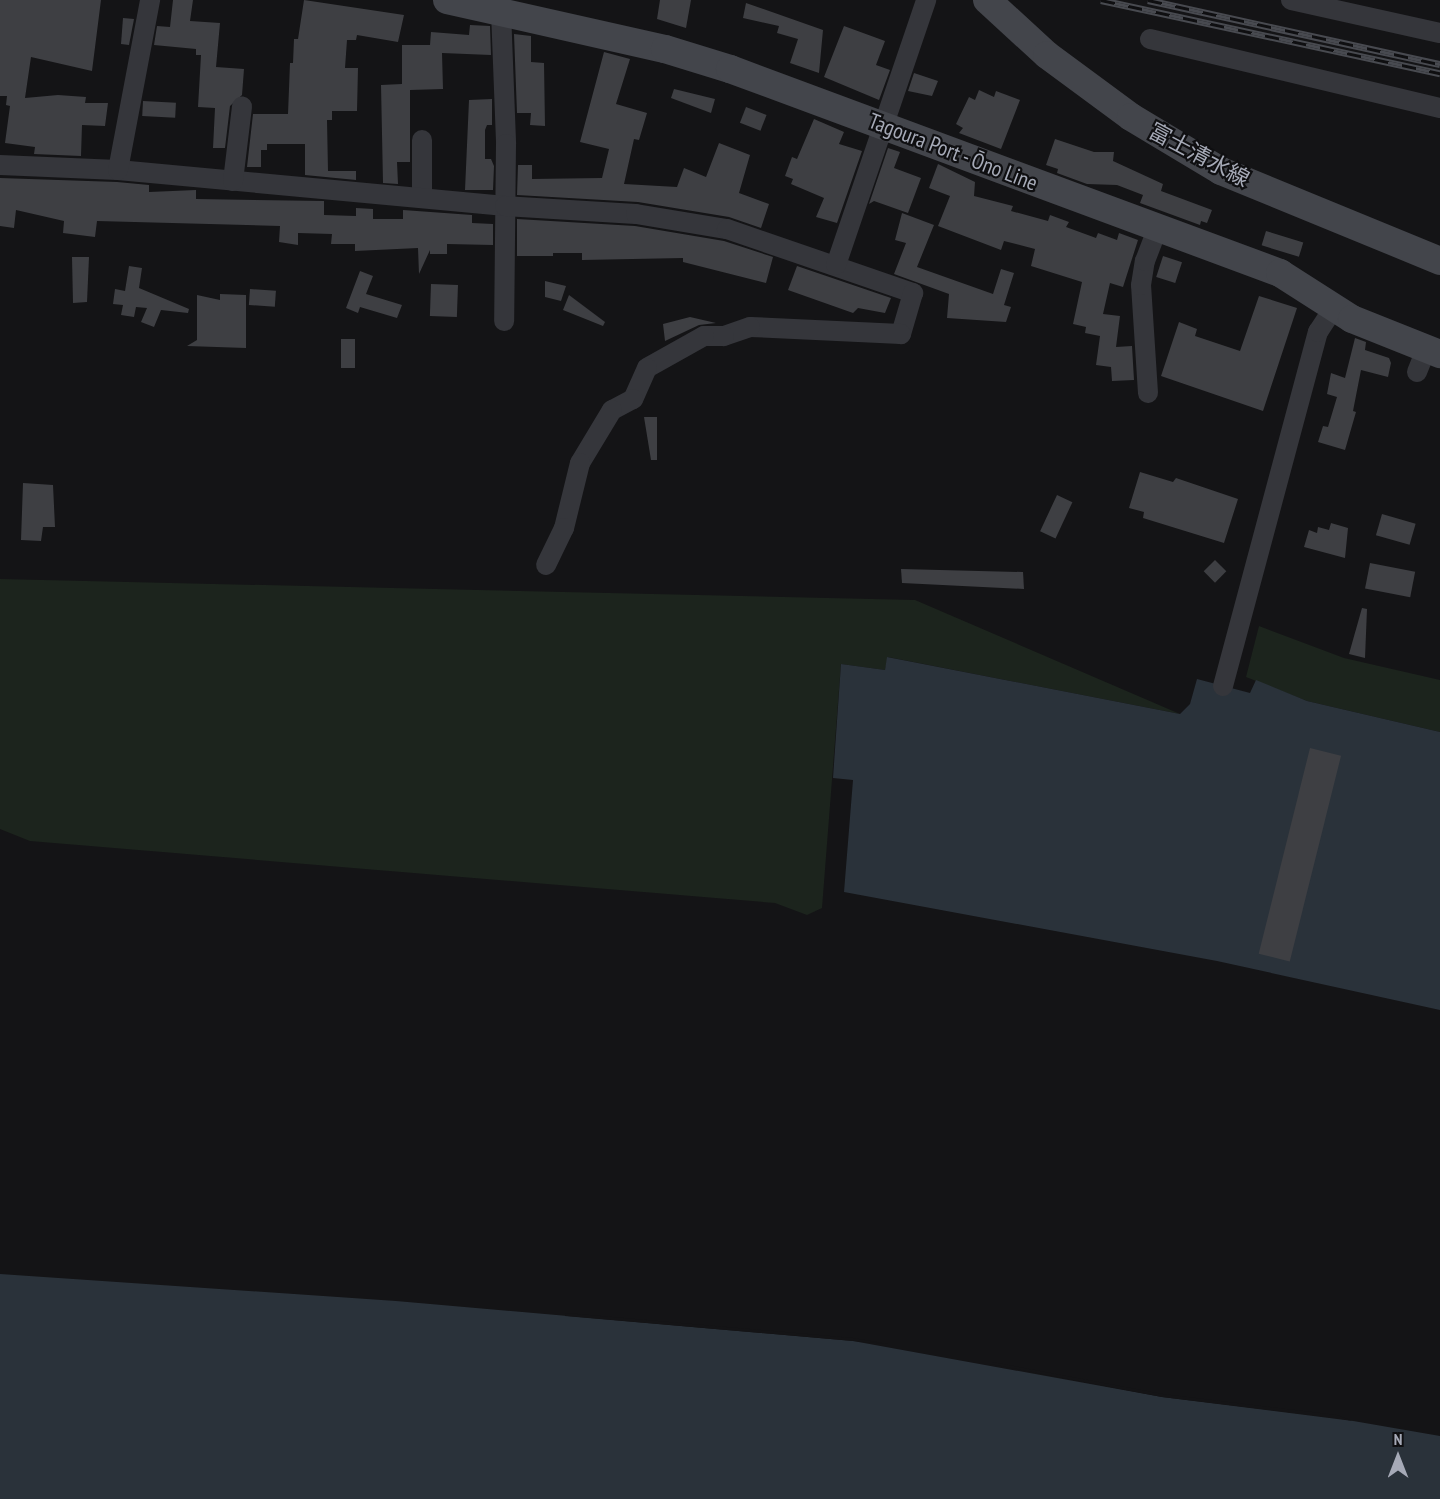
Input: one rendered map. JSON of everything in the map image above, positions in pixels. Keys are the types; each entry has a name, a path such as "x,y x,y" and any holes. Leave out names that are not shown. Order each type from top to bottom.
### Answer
{"main road":[{"name":"Tagoura Port - Ōno Line","path":"447,0 666,49 886,125 1157,230 1280,273 1334,308 1427,359"},
{"name":"富士清水線","path":"987,0 1047,55 1131,117 1221,171 1440,261"}],"street":[{"path":"118,170 150,0"},
{"path":"836,265 886,125 926,0"},
{"path":"1291,0 1440,33"},
{"path":"501,11 505,206 504,321"},
{"path":"1150,39 1440,108"},
{"path":"233,181 242,107"},
{"path":"422,141 422,198"},
{"path":"0,165 118,170 505,206 636,214 727,229 913,293 901,334 750,327 724,336 704,336 647,368 633,399 612,410 580,463 564,528 546,565"},
{"path":"1148,393 1141,285 1145,261 1157,230"},
{"path":"1223,686 1318,332 1334,308"}],"shaded area":[{"path":"0,579 915,600 1180,714 888,657 885,670 841,664 822,908 807,915 775,903 30,841 0,829"},
{"path":"1259,626 1344,658 1440,680 1440,732 1307,701 1246,677"},
{"path":"887,657 1180,714 1190,704 1197,679 1250,693 1256,680 1307,701 1440,732 1440,1010 1217,961 844,892 853,780 833,778 841,664 885,670"},
{"path":"0,1274 396,1301 853,1341 1162,1397 1336,1418 1440,1436 1440,1499 0,1499"}],"pier":[{"path":"566,1313 853,1338 888,1344 565,1316"},
{"path":"992,1362 1163,1394 1337,1415 1353,1421 1162,1397 990,1364"}],"building":[{"path":"0,0 101,0 92,71 31,57 25,98 58,95 86,97 85,103 108,103 105,126 82,125 81,156 34,154 35,147 5,143 10,106 6,105 7,96 0,96"},
{"path":"173,0 193,0 190,21 220,23 216,67 244,69 242,95 230,106 225,148 213,148 215,108 198,107 201,55 196,55 196,49 154,45 157,26 170,27"},
{"path":"304,0 404,15 398,42 357,35 356,40 347,40 345,68 358,68 357,111 332,111 332,120 327,120 328,171 356,171 356,180 305,175 305,144 267,144 267,150 261,150 261,167 247,167 253,114 288,114 290,63 293,63 294,39 298,39"},
{"path":"660,0 691,0 686,28 657,19"},
{"path":"746,3 823,30 819,73 790,63 798,39 777,33 779,26 743,18"},
{"path":"123,18 134,19 129,45 121,44"},
{"path":"470,25 490,26 491,55 442,53 443,89 410,90 410,162 397,162 398,184 383,183 381,85 402,84 402,45 430,45 431,32 469,35"},
{"path":"844,26 885,41 876,65 890,70 879,100 824,77"},
{"path":"514,34 531,36 531,62 544,63 545,126 530,125 531,113 517,113"},
{"path":"604,52 630,59 616,104 647,113 639,140 634,139 624,184 677,187 684,168 706,177 719,143 750,155 739,193 769,204 761,228 729,217 638,202 517,195 518,165 532,165 532,179 602,178 609,149 580,142"},
{"path":"914,73 938,81 932,96 908,91"},
{"path":"674,89 715,99 711,113 671,98"},
{"path":"979,90 994,97 996,91 1020,100 1001,149 959,133 963,128 956,124 969,97 975,100"},
{"path":"492,99 492,125 487,125 485,130 485,159 491,159 494,166 493,190 465,190 469,100"},
{"path":"143,101 176,103 175,118 142,116"},
{"path":"746,107 767,115 760,131 740,123"},
{"path":"814,119 844,132 839,144 862,151 837,223 816,217 824,198 791,184 793,179 785,176 792,157 797,159"},
{"path":"1055,139 1094,152 1114,152 1113,161 1163,184 1161,191 1212,210 1207,223 1201,221 1200,225 1140,203 1143,195 1117,185 1087,184 1057,173 1058,169 1046,165"},
{"path":"888,148 900,152 894,168 921,178 908,213 874,201 869,204"},
{"path":"938,164 975,182 974,196 1013,206 1011,211 1048,221 1050,215 1069,222 1066,227 1096,238 1098,233 1117,240 1119,233 1138,240 1123,287 1110,283 1103,314 1120,316 1116,347 1132,346 1134,380 1112,381 1111,367 1096,365 1100,336 1085,333 1086,327 1073,324 1082,282 1031,266 1035,249 1004,241 1001,250 938,226 950,196 929,188"},
{"path":"0,178 149,185 149,192 196,190 196,199 324,201 324,215 356,216 356,208 373,209 373,219 403,219 403,210 472,215 472,223 493,224 493,245 447,244 447,254 430,254 430,250 419,274 418,248 355,251 355,244 331,244 332,234 298,233 298,245 279,242 280,226 97,221 95,237 63,233 64,221 16,210 14,228 0,226"},
{"path":"902,213 934,225 917,267 993,294 1001,269 1014,273 1004,305 1011,307 1006,322 947,318 949,294 894,274 906,243 895,240"},
{"path":"517,219 635,226 724,241 773,257 766,283 683,262 683,258 582,260 582,253 517,256"},
{"path":"1266,231 1303,242 1299,257 1262,245"},
{"path":"1163,256 1182,262 1175,283 1156,277"},
{"path":"72,257 89,257 87,302 73,303"},
{"path":"129,266 142,268 139,288 189,309 188,313 161,310 154,327 141,322 147,308 136,307 134,317 121,315 123,305 113,304 115,289 125,291"},
{"path":"797,266 891,298 885,313 858,308 853,313 788,290"},
{"path":"360,271 373,276 366,294 402,305 397,318 360,307 358,313 346,308"},
{"path":"545,281 566,286 561,301 545,297"},
{"path":"431,284 458,285 457,317 430,316"},
{"path":"250,289 276,291 275,307 249,305"},
{"path":"220,294 246,295 246,348 187,346 197,340 197,295 220,300"},
{"path":"569,295 605,322 603,326 563,310"},
{"path":"1259,296 1297,308 1263,411 1161,376 1179,322 1197,329 1195,336 1240,351"},
{"path":"690,317 716,323 699,325 665,341 663,324"},
{"path":"1355,338 1366,342 1365,350 1389,358 1391,363 1388,377 1361,370 1353,411 1356,412 1345,450 1318,442 1323,426 1328,427 1337,397 1327,394 1331,373 1345,378"},
{"path":"341,339 355,339 355,368 341,368"},
{"path":"644,417 657,417 657,460 651,460"},
{"path":"1140,472 1173,482 1176,478 1238,499 1224,543 1143,518 1144,512 1129,508"},
{"path":"23,483 53,485 55,527 43,527 41,541 21,540"},
{"path":"1057,495 1072,502 1056,538 1040,531"},
{"path":"1382,514 1416,524 1410,545 1376,535"},
{"path":"1331,523 1348,528 1345,558 1304,547 1309,530 1317,533 1318,527 1329,530"},
{"path":"1215,560 1226,571 1215,583 1204,571"},
{"path":"1370,563 1415,572 1410,597 1365,589"},
{"path":"901,569 1023,572 1024,589 902,583"},
{"path":"1362,608 1367,609 1365,658 1349,654"},
{"path":"1310,748 1341,756 1290,961 1259,954"}],"railway":[{"path":"1101,0 1440,73"},
{"path":"1148,0 1440,64"}]}
